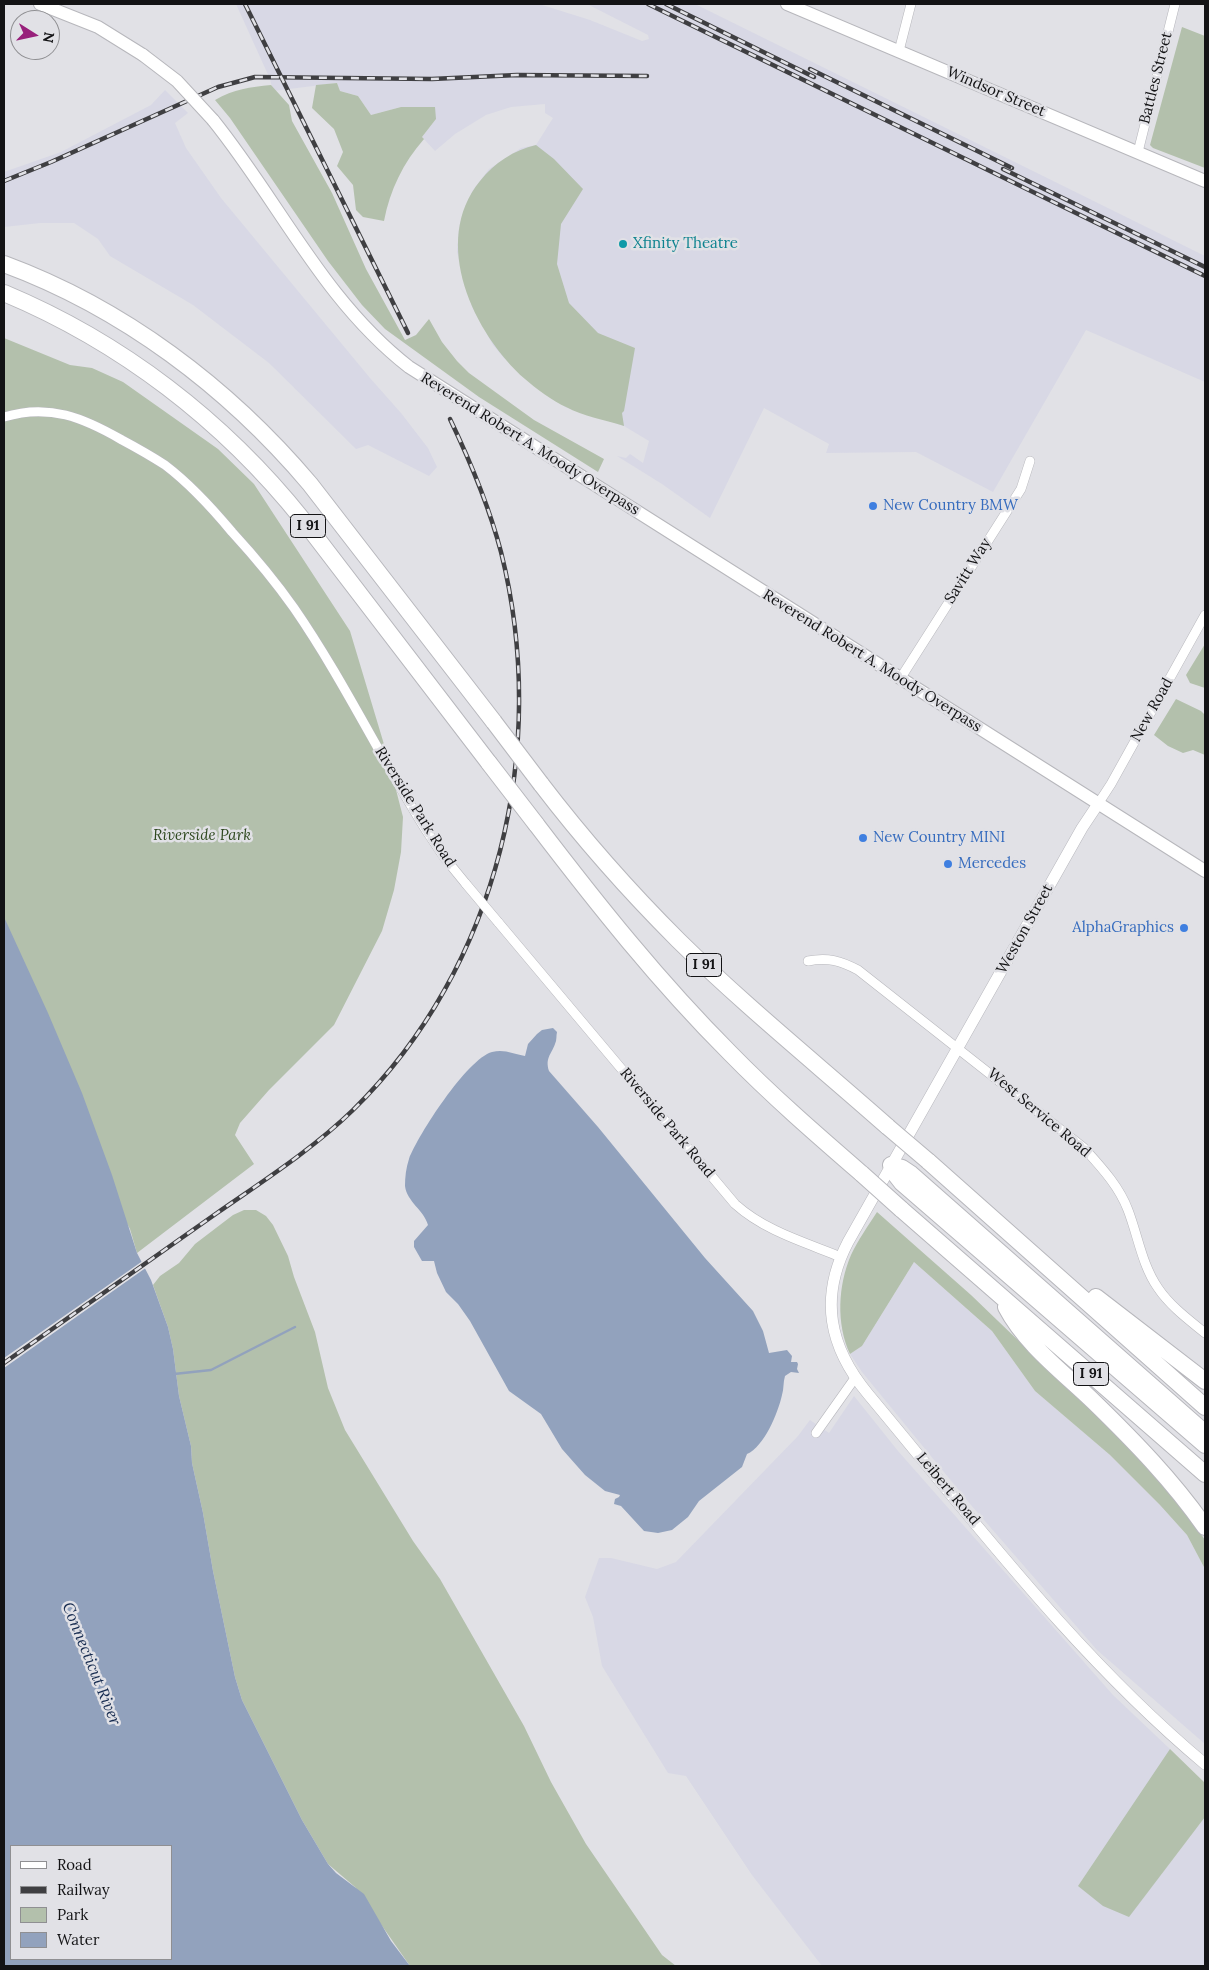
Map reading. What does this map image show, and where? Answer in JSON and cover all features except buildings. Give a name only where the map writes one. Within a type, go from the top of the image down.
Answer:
[{"type":"highway","name":"I 91","points":[[5,264],[71,293],[129,326],[185,365],[244,414],[282,452],[310,484],[541,784],[603,860],[679,941],[716,976],[1205,1407]]},
{"type":"highway","name":"I 91","points":[[4,294],[59,319],[128,359],[177,395],[236,445],[303,520],[614,924],[686,1008],[760,1083],[901,1209],[1205,1474]]},
{"type":"highway","points":[[892,1165],[902,1168],[911,1174],[1205,1433]]},
{"type":"highway","points":[[892,1165],[895,1174],[902,1182],[1205,1445]]},
{"type":"highway","points":[[1037,1258],[1066,1273],[1205,1381]]},
{"type":"highway","points":[[1000,1295],[1024,1334],[1144,1452],[1173,1484],[1205,1527]]},
{"type":"highway","points":[[1182,1454],[1205,1465]]},
{"type":"main road","name":"Reverend Robert A. Moody Overpass","points":[[40,4],[98,27],[143,55],[177,81],[213,120],[336,296],[359,322],[395,356],[442,389],[1098,804]]},
{"type":"main road","name":"Windsor Street","points":[[787,4],[1205,181]]},
{"type":"main road","points":[[1098,804],[1205,872]]},
{"type":"street","points":[[899,52],[912,4]]},
{"type":"street","name":"Battles Street","points":[[1138,152],[1175,4]]},
{"type":"street","name":"Riverside Park Road","points":[[4,417],[21,413],[42,412],[70,415],[84,420],[155,459],[176,474],[200,497],[244,545],[294,609],[444,857],[731,1200],[751,1217],[768,1227],[841,1257]]},
{"type":"street","name":"Savitt Way","points":[[900,679],[1021,488],[1030,461]]},
{"type":"street","name":"New Road","points":[[1098,804],[1205,615]]},
{"type":"street","name":"Weston Street","points":[[892,1165],[1082,828],[1098,804]]},
{"type":"street","name":"West Service Road","points":[[808,961],[836,960],[858,970],[1084,1148],[1112,1181],[1128,1208],[1147,1268],[1159,1289],[1205,1334]]},
{"type":"street","name":"Leibert Road","points":[[892,1165],[841,1257],[834,1275],[832,1324],[838,1348],[855,1378],[1075,1640],[1136,1701],[1205,1764]]},
{"type":"street","points":[[816,1432],[855,1378]]},
{"type":"shaded area","points":[[236,4],[539,4],[590,20],[642,41],[649,39],[648,35],[587,4],[695,4],[1205,256],[1205,382],[1086,330],[993,492],[916,452],[826,453],[829,444],[764,408],[710,518],[662,484],[617,456],[626,458],[630,454],[643,463],[649,441],[624,426],[565,407],[504,358],[493,345],[472,307],[457,252],[462,217],[473,190],[489,169],[521,148],[536,145],[553,118],[545,113],[545,104],[511,107],[486,115],[455,134],[435,151],[422,137],[436,119],[401,107],[371,115],[358,96],[340,91],[337,83],[273,91],[270,79]]},
{"type":"shaded area","points":[[165,90],[188,113],[175,123],[186,148],[221,198],[401,413],[428,448],[437,467],[429,476],[368,445],[356,449],[269,363],[193,305],[110,256],[98,239],[74,223],[40,223],[4,227],[4,172],[61,152],[151,105]]},
{"type":"shaded area","points":[[914,1262],[992,1331],[1035,1391],[1110,1455],[1187,1535],[1205,1569],[1205,1744],[1097,1650],[971,1505],[862,1372],[850,1354],[862,1346]]},
{"type":"shaded area","points":[[854,1396],[898,1451],[1113,1695],[1171,1750],[1129,1916],[1205,1817],[1205,1966],[822,1966],[752,1875],[686,1776],[668,1773],[602,1666],[593,1617],[585,1597],[599,1558],[611,1558],[657,1569],[676,1562],[798,1436],[810,1420],[829,1433]]},
{"type":"green space","points":[[1182,27],[1205,36],[1205,168],[1153,148],[1150,145]]},
{"type":"green space","points":[[337,83],[340,91],[358,96],[371,115],[401,107],[435,107],[436,119],[422,137],[424,139],[416,148],[398,177],[384,221],[363,217],[356,210],[353,185],[337,166],[343,152],[334,129],[312,108],[316,85]]},
{"type":"green space","points":[[271,85],[289,105],[292,121],[332,193],[366,269],[405,340],[416,335],[429,319],[442,342],[469,373],[534,420],[604,459],[598,472],[479,397],[385,329],[362,305],[328,261],[230,118],[215,100],[242,89]]},
{"type":"green space","points":[[536,145],[554,159],[583,189],[561,224],[557,264],[569,303],[598,333],[635,348],[624,411],[622,413],[624,426],[561,405],[525,379],[506,360],[489,338],[475,313],[465,286],[459,259],[459,231],[465,205],[480,181],[492,168],[512,154]]},
{"type":"green space","name":"Riverside Park","points":[[4,338],[70,365],[92,368],[123,382],[218,449],[254,484],[350,631],[386,751],[403,817],[401,852],[394,890],[382,931],[334,1025],[269,1090],[240,1123],[235,1135],[254,1164],[137,1253],[130,1229],[4,994]]},
{"type":"green space","points":[[1205,644],[1205,688],[1190,683],[1186,675]]},
{"type":"green space","points":[[1176,699],[1201,711],[1205,715],[1205,755],[1193,750],[1183,753],[1168,746],[1154,735]]},
{"type":"green space","points":[[244,1210],[256,1210],[266,1216],[273,1225],[288,1256],[315,1332],[328,1388],[345,1430],[413,1541],[440,1579],[524,1726],[551,1782],[586,1844],[662,1955],[676,1966],[410,1966],[355,1887],[328,1864],[302,1820],[242,1700],[235,1677],[192,1463],[191,1446],[179,1396],[173,1349],[168,1327],[153,1285],[160,1276],[179,1263],[195,1244],[233,1215]]},
{"type":"green space","points":[[877,1212],[971,1295],[1130,1448],[1185,1511],[1205,1540],[1205,1569],[1187,1535],[1160,1505],[1110,1455],[1035,1391],[992,1331],[914,1262],[862,1346],[850,1354],[842,1330],[840,1304],[843,1279],[854,1249]]},
{"type":"green space","points":[[1170,1749],[1205,1783],[1205,1817],[1129,1917],[1103,1906],[1078,1886]]},
{"type":"water","name":"Connecticut River","points":[[4,917],[82,1093],[112,1175],[137,1253],[151,1280],[168,1327],[179,1396],[191,1446],[192,1463],[213,1571],[235,1677],[242,1700],[302,1820],[328,1864],[336,1873],[364,1894],[391,1941],[410,1966],[4,1966]]},
{"type":"water","points":[[553,1028],[557,1032],[556,1042],[548,1060],[549,1071],[598,1127],[705,1258],[753,1311],[763,1331],[769,1353],[787,1350],[792,1356],[791,1362],[797,1362],[798,1364],[797,1369],[799,1373],[791,1372],[785,1376],[783,1393],[774,1420],[759,1444],[747,1454],[742,1467],[699,1501],[688,1517],[672,1530],[658,1533],[644,1531],[621,1506],[614,1504],[615,1499],[620,1495],[605,1491],[585,1475],[562,1449],[541,1414],[509,1391],[470,1321],[458,1304],[446,1292],[437,1273],[434,1261],[422,1261],[414,1247],[414,1241],[428,1225],[406,1192],[405,1186],[409,1159],[422,1133],[444,1099],[470,1068],[482,1058],[497,1051],[525,1056],[528,1044],[537,1034],[542,1030]]},
{"type":"pier","points":[[144,1260],[147,1267],[4,1368],[4,1358]]},
{"type":"waterway","points":[[174,1374],[211,1370],[295,1327]]},
{"type":"railway","points":[[245,4],[408,333]]},
{"type":"railway","points":[[648,4],[1205,276]]},
{"type":"railway","points":[[666,4],[814,77]]},
{"type":"railway","points":[[810,69],[1012,168]]},
{"type":"railway","points":[[4,181],[51,162],[218,87],[255,77],[432,79],[517,75],[647,76]]},
{"type":"railway","points":[[1003,169],[1205,267]]},
{"type":"railway","points":[[4,1363],[287,1164],[338,1124],[353,1110],[403,1053],[445,990],[477,922],[500,851],[514,777],[519,701],[515,626],[501,552],[479,485],[450,419]]},
{"type":"place","name":"Xfinity Theatre","points":[[623,244]]},
{"type":"place","name":"New Country BMW","points":[[873,506]]},
{"type":"place","name":"New Country MINI","points":[[863,838]]},
{"type":"place","name":"Mercedes","points":[[948,864]]},
{"type":"place","name":"AlphaGraphics","points":[[1184,928]]}]
